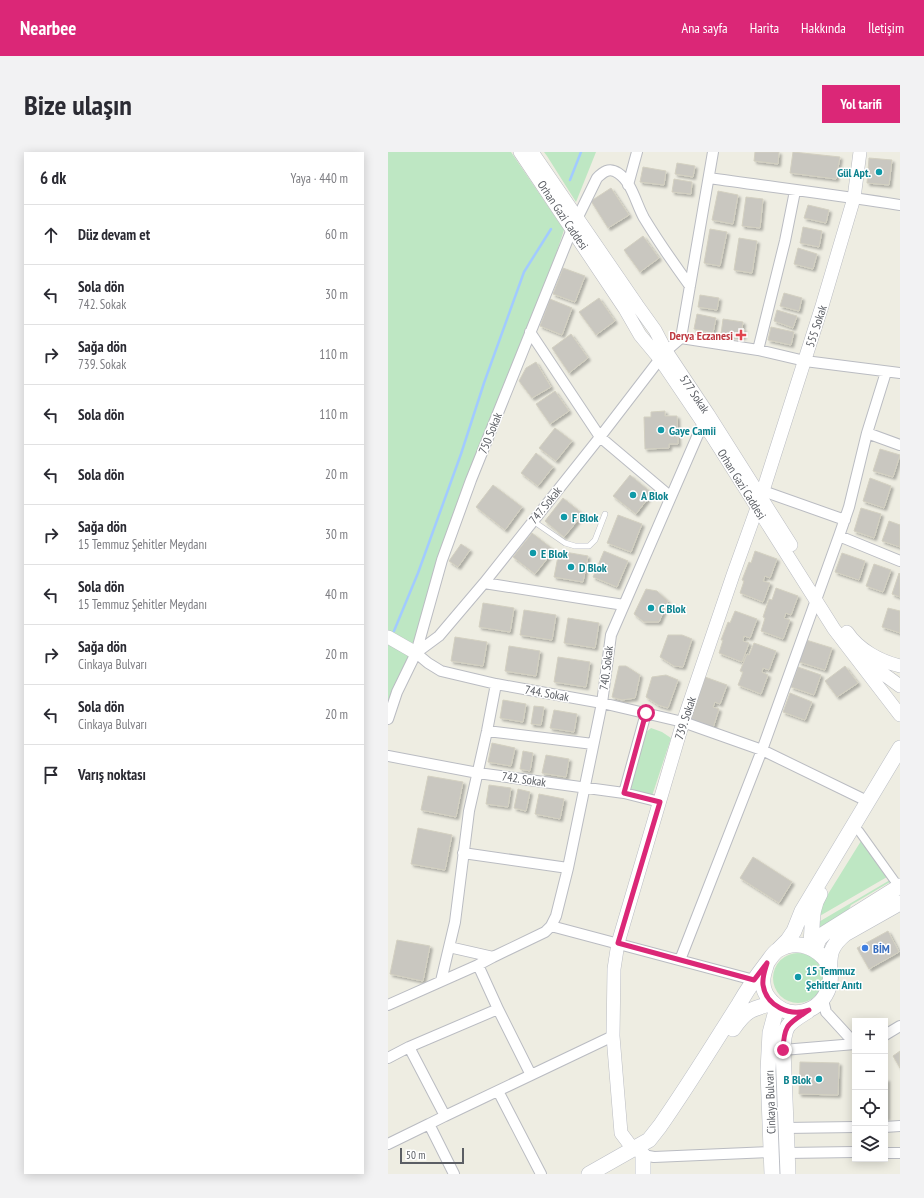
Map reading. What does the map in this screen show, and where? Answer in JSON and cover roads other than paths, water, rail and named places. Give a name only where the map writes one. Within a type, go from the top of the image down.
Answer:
[{"type":"main road","points":[[589,1174],[638,1152],[660,1126],[754,980],[794,931],[802,911],[900,748]]},
{"type":"main road","points":[[812,948],[812,918],[814,905],[900,766]]},
{"type":"main road","points":[[812,948],[825,933],[899,887]]},
{"type":"main road","points":[[767,963],[763,974],[763,985],[768,998],[775,1005],[789,1012],[803,1012],[815,1008],[823,1000],[830,986],[830,952],[838,941],[845,934],[900,902]]},
{"type":"main road","points":[[778,950],[790,945],[804,945],[812,948],[825,960],[830,972]]},
{"type":"main road","points":[[608,1174],[638,1152],[662,1138],[677,1118],[743,1015],[751,1010],[775,1005]]},
{"type":"main road","name":"Cinkaya Bulvarı","points":[[772,1174],[768,1071],[770,1033],[775,1005]]},
{"type":"main road","name":"Cinkaya Bulvarı","points":[[788,1174],[785,1128],[784,1034],[786,1028],[809,1010]]},
{"type":"main road","points":[[638,1152],[643,1174]]},
{"type":"street","name":"Orhan Gazi Caddesi","points":[[520,152],[575,224]]},
{"type":"street","name":"Orhan Gazi Caddesi","points":[[532,152],[575,224]]},
{"type":"street","points":[[637,152],[628,185],[643,216],[658,241],[690,286]]},
{"type":"street","points":[[713,152],[681,338],[758,350],[805,361],[900,374]]},
{"type":"street","name":"555 Sokak","points":[[760,499],[842,241],[854,198],[860,152]]},
{"type":"street","name":"750 Sokak","points":[[388,719],[397,692],[416,653],[442,560],[471,480],[575,224],[597,178],[602,173],[607,170],[612,170],[628,185]]},
{"type":"street","points":[[708,178],[900,205]]},
{"type":"street","points":[[758,350],[785,241],[795,191]]},
{"type":"street","name":"577 Sokak","points":[[575,224],[656,330],[663,355],[760,499],[817,596],[834,614],[849,635],[860,647],[876,657],[900,666]]},
{"type":"street","points":[[530,332],[600,437],[671,497]]},
{"type":"street","name":"747. Sokak","points":[[416,653],[439,636],[484,583],[663,355],[681,338]]},
{"type":"street","name":"Orhan Gazi Caddesi","points":[[663,355],[703,423],[760,499]]},
{"type":"street","points":[[680,960],[762,750],[839,536],[867,433],[886,372]]},
{"type":"street","name":"740. Sokak","points":[[551,926],[556,916],[568,868],[602,703],[610,635],[703,423]]},
{"type":"street","points":[[867,433],[900,445]]},
{"type":"street","points":[[760,499],[844,520]]},
{"type":"street","name":"739. Sokak","points":[[638,1152],[621,1133],[613,1036],[614,969],[618,943],[684,722],[760,499]]},
{"type":"street","points":[[839,536],[900,561]]},
{"type":"street","points":[[484,583],[624,605]]},
{"type":"street","points":[[817,596],[834,629],[900,715]]},
{"type":"street","points":[[388,637],[416,653]]},
{"type":"street","points":[[850,649],[900,686]]},
{"type":"street","name":"744. Sokak","points":[[416,653],[441,671],[496,684],[602,703],[684,722],[762,750],[867,801]]},
{"type":"street","points":[[441,981],[455,922],[470,811],[496,684]]},
{"type":"street","points":[[624,793],[646,713]]},
{"type":"street","points":[[487,731],[593,744]]},
{"type":"street","name":"742. Sokak","points":[[388,756],[478,773],[624,793],[660,802]]},
{"type":"street","points":[[859,831],[899,887]]},
{"type":"street","points":[[464,853],[568,868]]},
{"type":"street","points":[[388,1005],[478,965],[545,932],[551,926],[754,980]]},
{"type":"street","points":[[449,947],[493,957]]},
{"type":"street","points":[[478,965],[531,1075]]},
{"type":"street","points":[[823,1000],[826,1012],[852,1040]]},
{"type":"street","points":[[388,1058],[498,1009]]},
{"type":"street","points":[[888,1033],[900,1026]]},
{"type":"street","points":[[388,1144],[613,1036]]},
{"type":"street","points":[[783,1050],[852,1043]]},
{"type":"street","points":[[410,1047],[445,1116]]},
{"type":"street","points":[[498,1091],[541,1174]]},
{"type":"street","points":[[429,1124],[454,1174]]},
{"type":"street","points":[[888,1127],[900,1126]]},
{"type":"street","points":[[785,1128],[852,1127]]},
{"type":"street","points":[[638,1152],[654,1157],[669,1157],[771,1152]]},
{"type":"street","points":[[786,1153],[852,1152]]},
{"type":"street","points":[[888,1153],[900,1153]]},
{"type":"lane","points":[[533,521],[565,543],[575,546],[588,546],[595,540],[605,514]]},
{"type":"waterway","points":[[570,180],[581,152]]},
{"type":"waterway","points":[[394,631],[418,573],[524,272],[551,229]]},
{"type":"place","name":"Gül Apt.","points":[[879,172]]},
{"type":"place","name":"Derya Eczanesi","points":[[741,335]]},
{"type":"place","name":"Gaye Camii","points":[[661,430]]},
{"type":"place","name":"A Blok","points":[[633,495]]},
{"type":"place","name":"F Blok","points":[[564,517]]},
{"type":"place","name":"E Blok","points":[[533,553]]},
{"type":"place","name":"D Blok","points":[[571,567]]},
{"type":"place","name":"C Blok","points":[[651,608]]},
{"type":"place","name":"BİM","points":[[865,948]]},
{"type":"place","name":"15 Temmuz Şehitler Anıtı","points":[[798,977]]},
{"type":"place","name":"B Blok","points":[[819,1079]]}]
